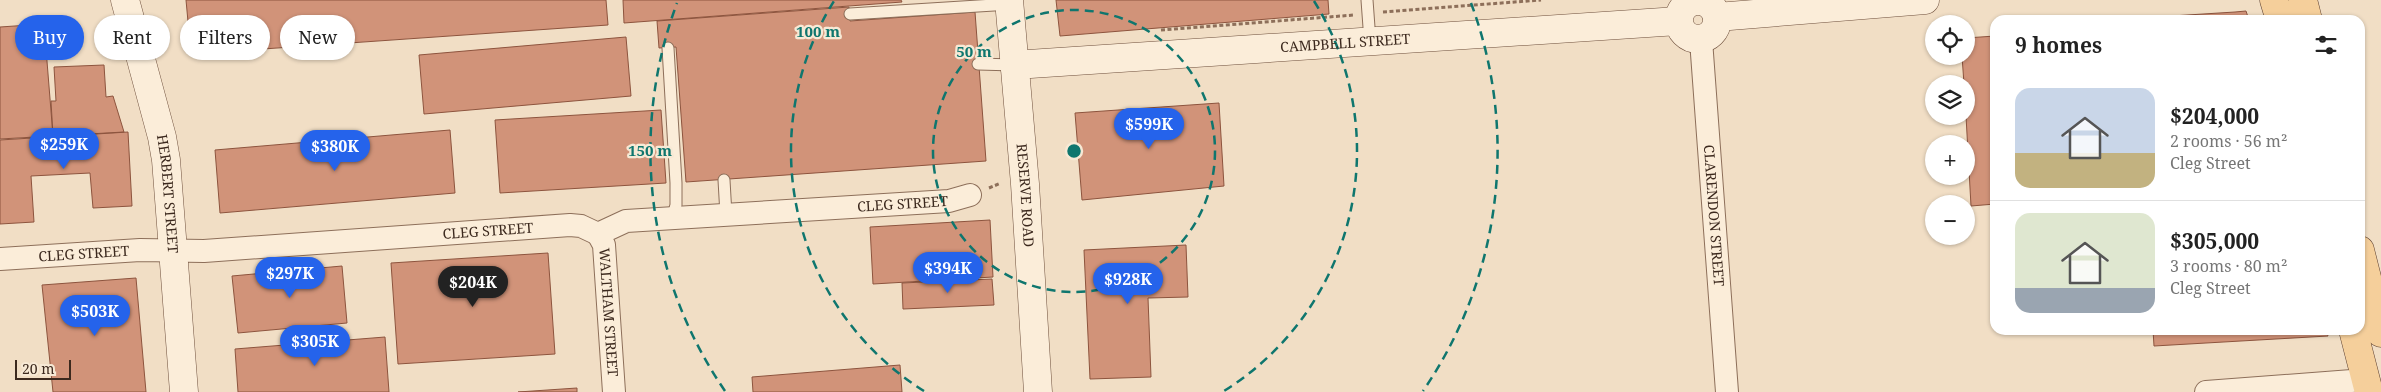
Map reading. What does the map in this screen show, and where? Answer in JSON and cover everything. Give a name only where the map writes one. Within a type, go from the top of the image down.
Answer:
[{"type":"main road","points":[[2274,0],[2278,15]]},
{"type":"main road","points":[[2303,0],[2307,15]]},
{"type":"main road","points":[[2365,270],[2381,333]]},
{"type":"main road","points":[[2354,335],[2367,386]]},
{"type":"street","name":"HERBERT STREET","points":[[126,0],[162,137],[166,160],[184,392]]},
{"type":"street","points":[[1699,0],[1711,6],[1717,17],[1712,34],[1701,40],[1688,37],[1683,33],[1678,22],[1682,8],[1686,4],[1699,0]]},
{"type":"street","points":[[1717,17],[1916,0]]},
{"type":"street","name":"RESERVE ROAD","points":[[1010,2],[1025,184],[1038,392]]},
{"type":"street","name":"CAMPBELL STREET","points":[[1014,65],[1678,22]]},
{"type":"street","name":"CLARENDON STREET","points":[[1701,40],[1727,392]]},
{"type":"street","name":"CLEG STREET","points":[[0,259],[140,250],[204,251],[570,225],[581,226],[598,234],[626,221],[949,200],[970,195]]},
{"type":"street","name":"WALTHAM STREET","points":[[598,234],[604,245],[614,392]]},
{"type":"street","points":[[2206,392],[2367,386]]},
{"type":"lane","points":[[1367,0],[1370,41]]},
{"type":"lane","points":[[850,14],[1010,2]]},
{"type":"lane","points":[[668,48],[676,183],[676,205],[672,219]]},
{"type":"lane","points":[[978,64],[1014,65]]},
{"type":"lane","points":[[724,180],[726,215]]},
{"type":"path","points":[[1156,31],[1541,0]]},
{"type":"building","points":[[186,0],[606,0],[608,25],[355,43],[355,15],[280,15],[280,48],[270,49],[270,15],[187,15]]},
{"type":"building","points":[[623,0],[901,0],[902,2],[624,23]]},
{"type":"building","points":[[1056,0],[1328,0],[1329,14],[1060,36]]},
{"type":"building","points":[[849,7],[850,21],[975,12],[986,161],[686,182],[676,47],[659,48],[657,21]]},
{"type":"building","points":[[2246,11],[2247,15],[2187,15]]},
{"type":"building","points":[[15,26],[15,60],[47,60],[53,136],[0,139],[0,27]]},
{"type":"building","points":[[1990,36],[1990,204],[1975,206],[1975,195],[1970,195],[1970,185],[1975,185],[1975,135],[1967,135],[1966,125],[1975,125],[1975,75],[1963,75],[1963,65],[1975,65],[1975,37]]},
{"type":"building","points":[[626,37],[631,96],[424,114],[419,55]]},
{"type":"building","points":[[104,65],[106,97],[113,96],[124,132],[53,136],[51,101],[56,101],[54,67]]},
{"type":"building","points":[[1219,103],[1224,186],[1082,200],[1075,113]]},
{"type":"building","points":[[661,110],[666,183],[500,193],[495,120]]},
{"type":"building","points":[[450,130],[455,193],[220,213],[215,150]]},
{"type":"building","points":[[128,132],[132,206],[93,208],[90,173],[31,176],[34,222],[0,224],[0,140]]},
{"type":"building","points":[[990,220],[993,277],[873,284],[870,227]]},
{"type":"building","points":[[1186,245],[1188,297],[1148,298],[1151,377],[1090,379],[1084,250]]},
{"type":"building","points":[[548,253],[555,354],[398,364],[391,263]]},
{"type":"building","points":[[342,266],[347,323],[238,333],[232,276]]},
{"type":"building","points":[[136,278],[146,392],[53,392],[42,285]]},
{"type":"building","points":[[992,279],[994,305],[903,309],[902,283]]},
{"type":"building","points":[[2153,335],[2328,336],[2154,346]]},
{"type":"building","points":[[385,337],[389,392],[238,392],[235,349]]},
{"type":"building","points":[[900,365],[902,392],[753,392],[752,377]]},
{"type":"building","points":[[577,388],[577,392],[518,392]]}]
